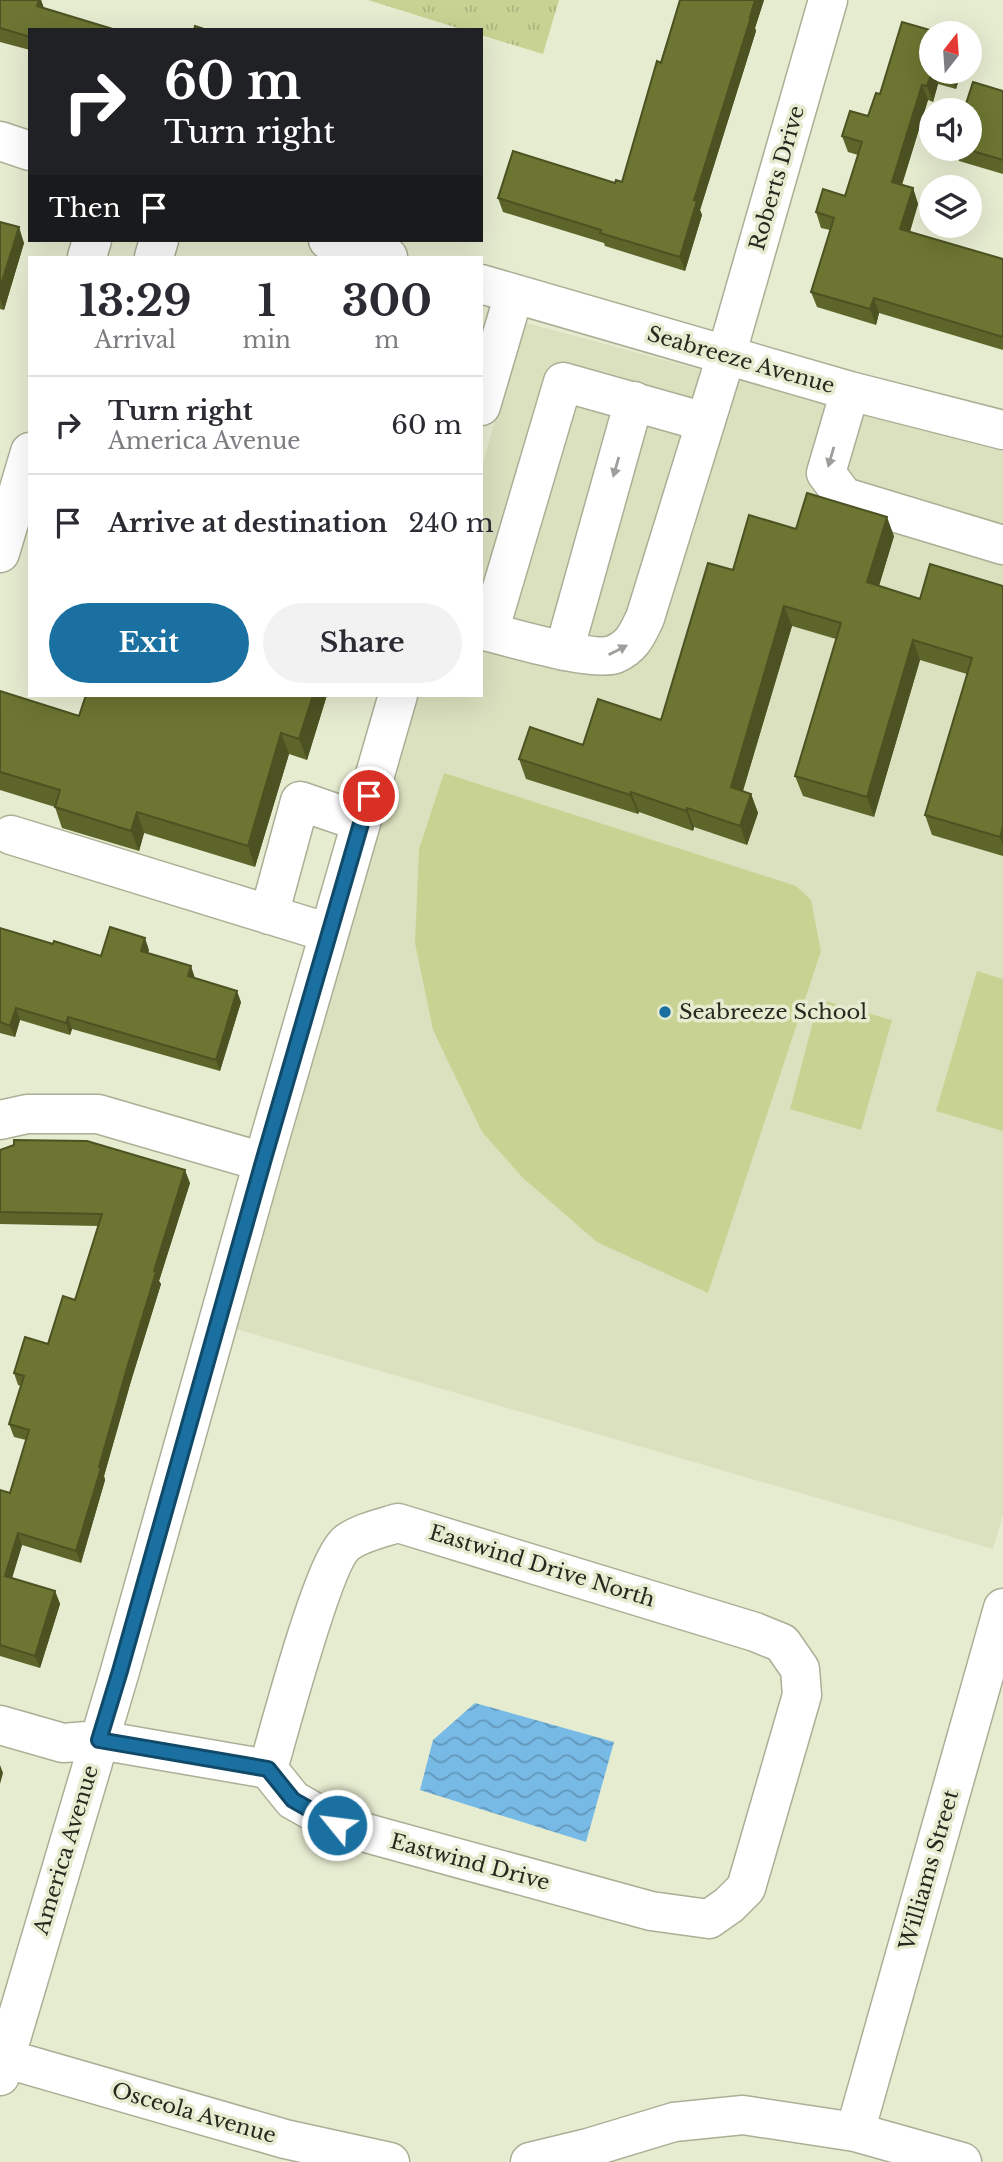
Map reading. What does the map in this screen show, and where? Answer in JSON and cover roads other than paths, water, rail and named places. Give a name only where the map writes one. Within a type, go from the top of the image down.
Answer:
[{"type":"street","name":"Roberts Drive","points":[[487,616],[576,654],[612,656],[633,642],[645,618],[726,356],[828,0]]},
{"type":"street","points":[[0,141],[28,150]]},
{"type":"street","points":[[335,242],[384,256]]},
{"type":"street","name":"Seabreeze Avenue","points":[[498,289],[850,391],[1003,430]]},
{"type":"street","points":[[483,392],[498,289]]},
{"type":"street","points":[[487,616],[563,382],[705,422]]},
{"type":"street","points":[[850,391],[826,472],[844,497],[1003,545]]},
{"type":"street","points":[[564,651],[634,401]]},
{"type":"street","points":[[0,553],[28,459]]},
{"type":"street","name":"America Avenue","points":[[2,2064],[120,1671],[397,697]]},
{"type":"street","points":[[269,915],[299,801],[361,822]]},
{"type":"street","points":[[11,835],[329,933]]},
{"type":"street","points":[[0,1120],[27,1114],[98,1115],[263,1162]]},
{"type":"street","name":"Eastwind Drive North","points":[[268,1769],[323,1588],[335,1558],[347,1542],[398,1523],[681,1608],[782,1643],[800,1668],[802,1695],[764,1827]]},
{"type":"street","name":"Williams Street","points":[[855,2132],[1003,1608]]},
{"type":"street","points":[[0,1725],[63,1743],[99,1740],[268,1769]]},
{"type":"street","name":"Eastwind Drive","points":[[268,1769],[293,1800],[337,1825],[651,1912],[709,1919],[729,1905],[746,1888],[764,1827]]},
{"type":"street","name":"Osceola Avenue","points":[[2,2064],[285,2139],[390,2162]]},
{"type":"street","points":[[530,2162],[674,2122],[743,2115],[855,2132],[962,2162]]},
{"type":"water","points":[[475,1703],[614,1742],[586,1842],[420,1790],[433,1740]]},
{"type":"place","name":"Seabreeze School","points":[[665,1012]]}]
